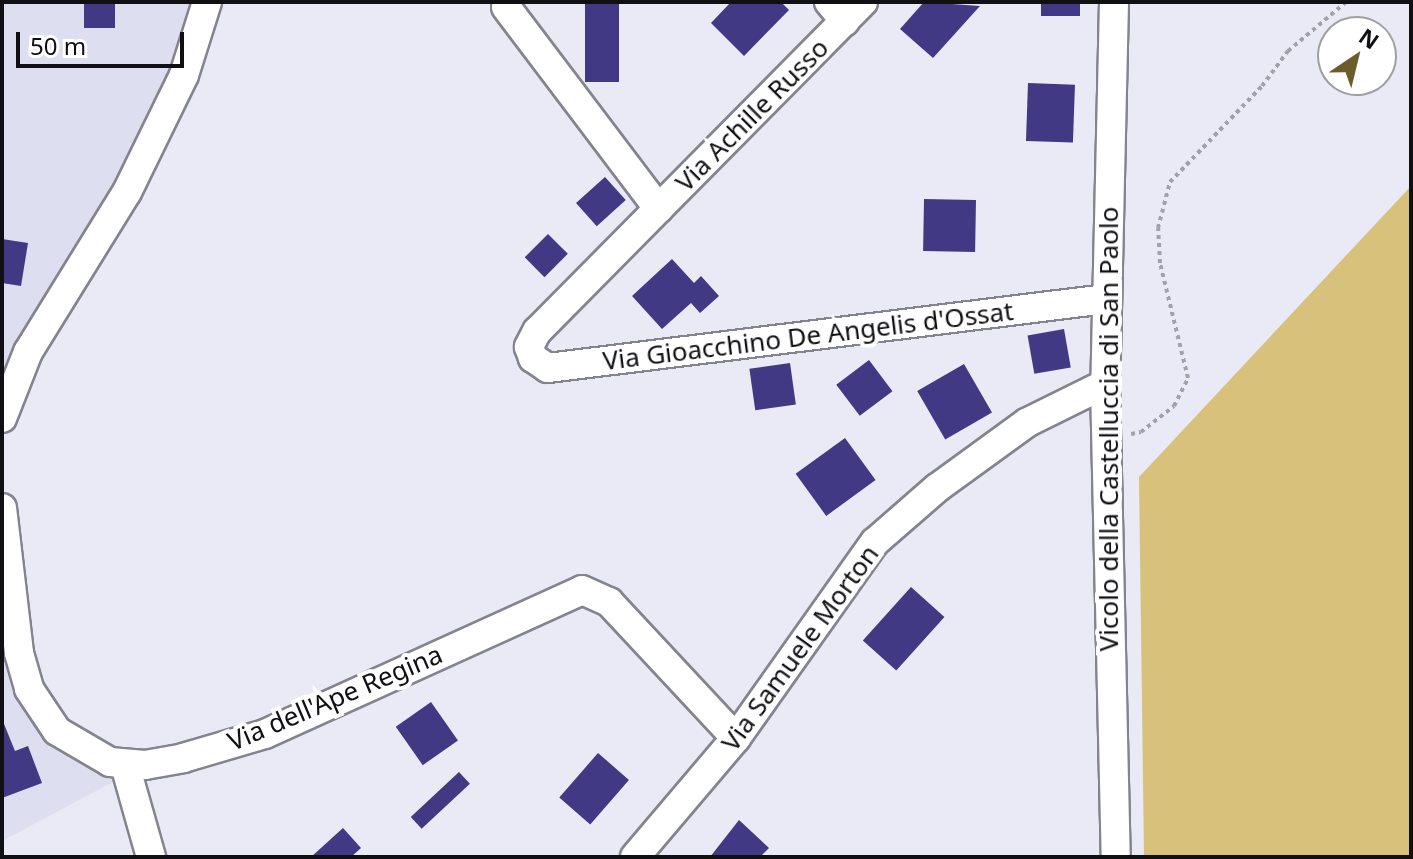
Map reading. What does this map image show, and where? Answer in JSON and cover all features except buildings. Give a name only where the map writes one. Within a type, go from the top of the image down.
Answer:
[{"type":"street","points":[[2,418],[28,352],[133,179],[194,52],[207,2]]},
{"type":"street","name":"Vicolo della Castelluccia di San Paolo","points":[[1114,2],[1105,384],[1116,857]]},
{"type":"street","name":"Via Achille Russo","points":[[506,7],[659,209]]},
{"type":"street","name":"Via Achille Russo","points":[[531,339],[659,209],[846,8]]},
{"type":"street","name":"Via Gioacchino De Angelis d'Ossat","points":[[531,339],[533,358],[548,368],[1106,299]]},
{"type":"street","name":"Via Samuele Morton","points":[[635,857],[736,738],[858,563],[896,521],[1028,422],[1105,384]]},
{"type":"street","points":[[2,508],[19,653],[33,698],[67,740],[125,765],[151,857]]},
{"type":"street","name":"Via dell'Ape Regina","points":[[125,765],[183,758],[265,734],[582,590],[609,602],[736,738]]},
{"type":"path","points":[[1106,425],[1141,432],[1174,406],[1188,378],[1160,263],[1158,228],[1170,182],[1262,86],[1288,51],[1346,2]]},
{"type":"shaded area","points":[[2,2],[207,2],[2,426]]},
{"type":"shaded area","points":[[1411,186],[1411,857],[1144,857],[1139,477]]},
{"type":"shaded area","points":[[2,508],[29,689],[67,740],[145,765],[2,841]]}]
